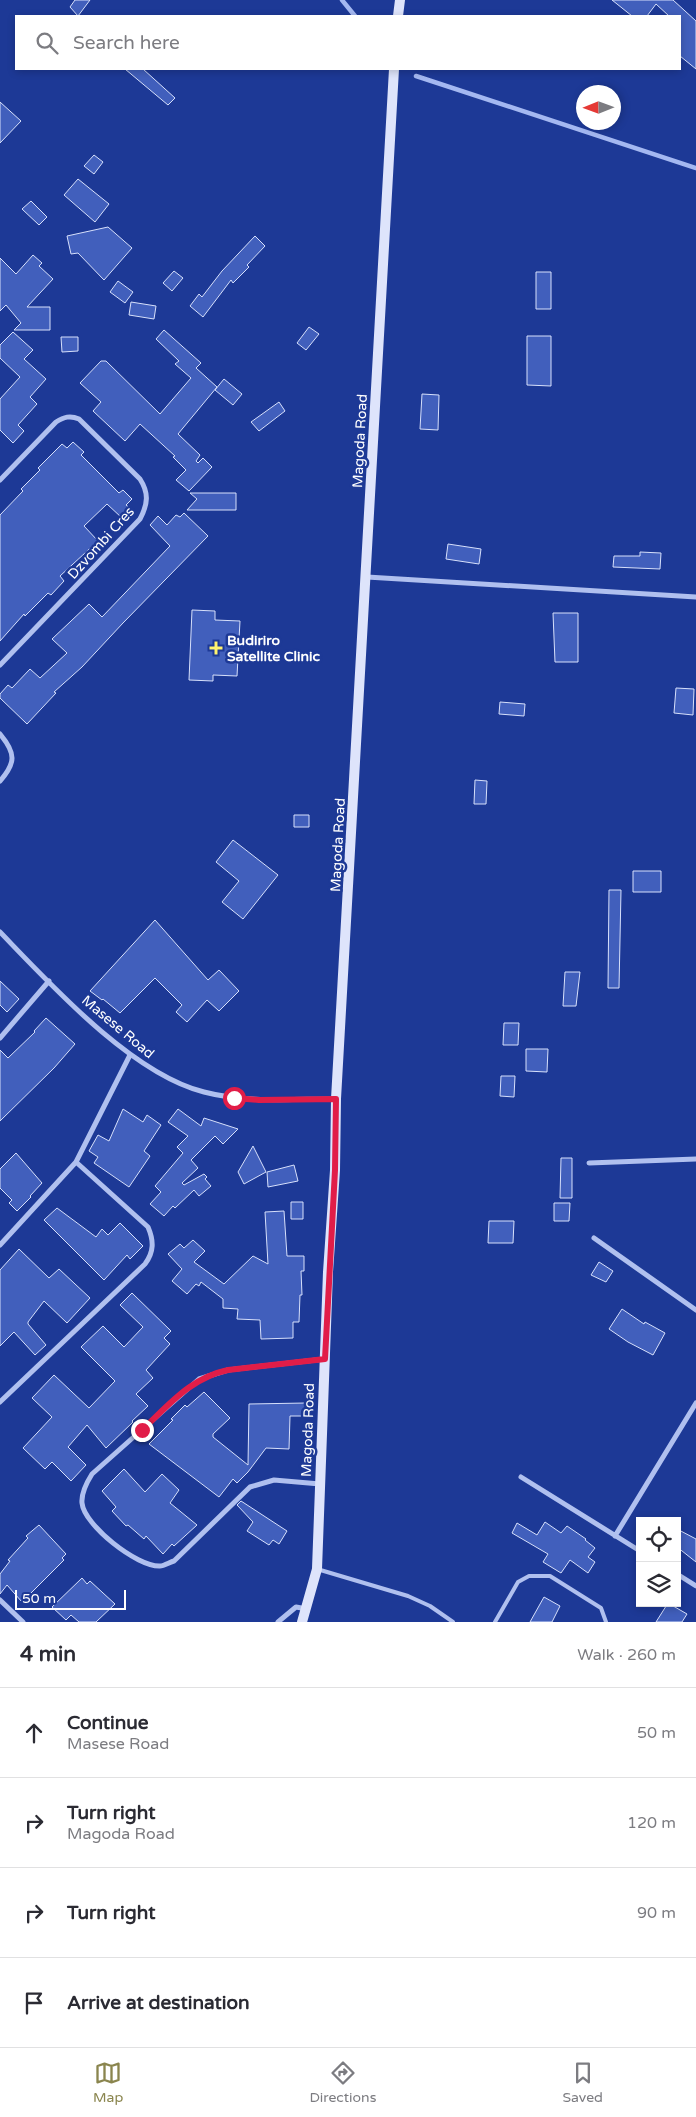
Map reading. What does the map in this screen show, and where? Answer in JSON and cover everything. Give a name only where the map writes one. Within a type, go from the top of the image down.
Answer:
[{"type":"street","points":[[398,15],[400,0]]},
{"type":"street","name":"Magoda Road","points":[[302,1622],[317,1569],[335,1170],[336,1099],[367,577],[394,70]]},
{"type":"street","name":"Dzvombi Cres","points":[[0,480],[56,422],[68,416],[79,419],[140,479],[146,488],[148,499],[140,519],[0,665]]},
{"type":"street","points":[[367,577],[696,597]]},
{"type":"street","points":[[0,734],[7,742],[12,765],[0,781]]},
{"type":"street","name":"Masese Road","points":[[0,932],[79,1010],[130,1055],[154,1071],[179,1084],[203,1092],[259,1100],[336,1099]]},
{"type":"street","points":[[0,1038],[50,981]]},
{"type":"street","points":[[0,1245],[76,1162],[130,1055]]},
{"type":"street","points":[[589,1163],[696,1159]]},
{"type":"street","points":[[0,1402],[145,1264],[151,1256],[152,1237],[148,1226],[76,1162]]},
{"type":"street","points":[[594,1238],[696,1310]]},
{"type":"street","points":[[320,1484],[274,1480],[250,1487],[174,1561],[160,1566],[139,1561],[119,1549],[85,1514],[82,1503],[83,1492],[92,1474],[187,1388],[199,1380],[228,1370],[325,1359]]},
{"type":"street","points":[[615,1536],[696,1403]]},
{"type":"street","points":[[521,1477],[636,1549]]},
{"type":"street","points":[[681,1577],[696,1586]]},
{"type":"street","points":[[0,1600],[23,1622]]},
{"type":"street","points":[[278,1622],[296,1608],[307,1609]]},
{"type":"lane","points":[[317,1569],[408,1596],[430,1606],[453,1622]]},
{"type":"lane","points":[[495,1622],[518,1582],[529,1576],[550,1576],[601,1608],[606,1622]]},
{"type":"building","points":[[75,0],[90,0],[79,15],[70,7]]},
{"type":"building","points":[[612,0],[673,0],[696,21],[696,69],[681,57],[681,15],[668,15],[656,4],[648,15],[631,15]]},
{"type":"building","points":[[126,70],[144,70],[175,98],[168,105]]},
{"type":"building","points":[[0,102],[21,121],[0,143]]},
{"type":"building","points":[[94,155],[103,162],[94,174],[84,166]]},
{"type":"building","points":[[78,179],[109,204],[95,222],[64,195]]},
{"type":"building","points":[[31,201],[47,217],[39,225],[22,209]]},
{"type":"building","points":[[108,227],[132,248],[104,280],[78,253],[71,254],[67,236]]},
{"type":"building","points":[[255,236],[265,246],[247,265],[249,267],[233,283],[231,280],[203,317],[190,306],[199,294],[202,297],[222,271]]},
{"type":"building","points":[[33,255],[42,263],[39,266],[53,279],[27,307],[50,307],[50,330],[14,330],[21,323],[6,305],[0,311],[0,258],[16,274]]},
{"type":"building","points":[[174,271],[183,278],[172,291],[163,283]]},
{"type":"building","points":[[536,272],[551,272],[551,309],[536,309]]},
{"type":"building","points":[[118,281],[133,292],[125,303],[110,292]]},
{"type":"building","points":[[131,302],[156,306],[154,319],[129,315]]},
{"type":"building","points":[[309,327],[319,334],[306,350],[297,343]]},
{"type":"building","points":[[164,330],[201,363],[196,368],[217,387],[178,434],[200,455],[196,461],[198,463],[203,458],[212,467],[189,491],[176,480],[186,470],[173,457],[175,456],[140,424],[125,441],[93,411],[101,402],[80,383],[101,361],[106,361],[160,414],[191,378],[175,364],[179,361],[156,339]]},
{"type":"building","points":[[13,332],[33,350],[24,359],[46,379],[30,397],[37,404],[18,425],[24,431],[13,443],[0,430],[0,399],[20,377],[0,358],[0,345]]},
{"type":"building","points":[[527,336],[551,336],[551,386],[527,385]]},
{"type":"building","points":[[61,337],[78,337],[78,351],[62,352]]},
{"type":"building","points":[[224,379],[242,394],[233,405],[215,390]]},
{"type":"building","points":[[422,394],[439,395],[438,430],[420,429]]},
{"type":"building","points":[[279,402],[285,411],[259,431],[251,422]]},
{"type":"building","points":[[73,442],[84,452],[81,455],[119,493],[123,490],[132,499],[126,505],[131,509],[122,518],[107,504],[84,526],[98,541],[60,576],[64,581],[51,595],[48,593],[25,616],[24,614],[0,641],[0,515],[23,491],[21,489],[40,470],[38,468],[62,444],[67,448]]},
{"type":"building","points":[[190,493],[236,493],[236,510],[187,510],[197,499]]},
{"type":"building","points":[[184,513],[208,536],[82,667],[54,692],[56,693],[27,724],[0,698],[0,694],[8,685],[12,688],[30,669],[40,678],[67,653],[52,639],[89,604],[102,617],[170,546],[150,525],[158,516],[167,525],[176,515],[180,517]]},
{"type":"building","points":[[448,544],[481,549],[479,564],[446,559]]},
{"type":"building","points":[[640,552],[661,553],[660,569],[613,567],[614,556],[640,556]]},
{"type":"building","points":[[192,610],[215,611],[215,620],[240,621],[237,676],[213,675],[213,681],[189,680]]},
{"type":"building","points":[[553,613],[578,613],[578,662],[555,662]]},
{"type":"building","points":[[676,688],[694,689],[693,715],[674,713]]},
{"type":"building","points":[[500,702],[525,704],[524,716],[499,714]]},
{"type":"building","points":[[475,780],[487,781],[486,804],[474,804]]},
{"type":"building","points":[[294,815],[309,815],[309,827],[294,827]]},
{"type":"building","points":[[233,840],[278,875],[243,919],[222,902],[239,881],[216,862]]},
{"type":"building","points":[[633,871],[661,871],[661,892],[633,892]]},
{"type":"building","points":[[609,890],[621,890],[619,988],[608,988]]},
{"type":"building","points":[[155,920],[208,980],[219,970],[239,991],[219,1011],[207,1000],[187,1022],[176,1012],[182,1005],[155,978],[120,1013],[90,991]]},
{"type":"building","points":[[565,972],[580,972],[576,1006],[563,1006]]},
{"type":"building","points":[[0,981],[19,999],[7,1012],[0,1005]]},
{"type":"building","points":[[46,1018],[75,1044],[54,1068],[0,1121],[0,1050],[8,1058],[35,1032]]},
{"type":"building","points":[[504,1023],[519,1023],[518,1045],[503,1045]]},
{"type":"building","points":[[526,1049],[548,1049],[547,1072],[526,1071]]},
{"type":"building","points":[[501,1076],[515,1076],[514,1097],[500,1096]]},
{"type":"building","points":[[123,1109],[143,1122],[147,1115],[161,1125],[144,1151],[150,1156],[129,1187],[94,1163],[98,1157],[89,1151],[98,1135],[109,1141]]},
{"type":"building","points":[[178,1109],[201,1126],[204,1118],[238,1129],[223,1144],[215,1136],[191,1160],[198,1168],[182,1183],[184,1185],[204,1174],[207,1177],[205,1179],[211,1186],[199,1196],[194,1190],[175,1208],[173,1206],[164,1216],[150,1204],[161,1192],[155,1186],[183,1153],[177,1147],[188,1136],[168,1122]]},
{"type":"building","points":[[253,1146],[266,1172],[244,1184],[238,1172]]},
{"type":"building","points":[[16,1153],[42,1183],[17,1211],[9,1203],[12,1200],[0,1188],[0,1169]]},
{"type":"building","points":[[561,1158],[572,1158],[572,1198],[560,1198]]},
{"type":"building","points":[[294,1165],[298,1181],[268,1187],[267,1172]]},
{"type":"building","points":[[291,1202],[303,1202],[303,1219],[291,1219]]},
{"type":"building","points":[[554,1203],[570,1203],[569,1221],[554,1221]]},
{"type":"building","points":[[57,1208],[96,1237],[102,1229],[108,1235],[120,1223],[143,1246],[130,1259],[127,1255],[104,1280],[44,1220]]},
{"type":"building","points":[[284,1211],[287,1256],[304,1256],[304,1271],[301,1271],[302,1295],[300,1295],[299,1322],[293,1322],[293,1338],[261,1339],[260,1320],[237,1319],[238,1309],[223,1308],[223,1299],[201,1282],[199,1286],[196,1284],[187,1294],[172,1281],[182,1269],[168,1254],[180,1244],[184,1248],[193,1240],[205,1251],[194,1262],[224,1284],[253,1256],[268,1264],[265,1212]]},
{"type":"building","points":[[489,1221],[514,1221],[513,1243],[488,1243]]},
{"type":"building","points":[[19,1249],[49,1278],[59,1269],[90,1298],[67,1323],[44,1301],[28,1322],[46,1345],[35,1355],[14,1332],[0,1346],[0,1270]]},
{"type":"building","points":[[599,1262],[613,1271],[606,1282],[591,1275]]},
{"type":"building","points":[[132,1293],[171,1331],[164,1338],[170,1344],[146,1370],[153,1378],[136,1394],[148,1406],[133,1422],[106,1448],[87,1425],[68,1447],[86,1465],[71,1481],[52,1462],[45,1469],[23,1448],[52,1417],[32,1398],[54,1375],[89,1408],[115,1381],[81,1347],[103,1326],[124,1347],[143,1327],[120,1305]]},
{"type":"building","points":[[622,1309],[644,1324],[645,1322],[665,1333],[653,1355],[628,1342],[609,1329]]},
{"type":"building","points":[[204,1392],[230,1418],[213,1434],[213,1437],[248,1465],[249,1404],[306,1403],[306,1416],[290,1416],[289,1449],[266,1448],[248,1472],[237,1483],[233,1479],[219,1497],[149,1444],[185,1405],[187,1407]]},
{"type":"building","points":[[124,1469],[145,1492],[162,1474],[179,1490],[170,1503],[197,1525],[174,1546],[172,1544],[163,1554],[146,1536],[144,1539],[128,1525],[126,1526],[112,1511],[116,1507],[102,1491]]},
{"type":"building","points":[[241,1501],[287,1531],[279,1544],[273,1540],[269,1545],[247,1531],[253,1522],[237,1505]]},
{"type":"building","points":[[545,1522],[561,1533],[567,1526],[586,1539],[595,1548],[588,1557],[595,1562],[588,1573],[570,1560],[561,1573],[543,1562],[548,1554],[512,1533],[517,1523],[537,1535]]},
{"type":"building","points":[[39,1525],[66,1554],[62,1558],[64,1560],[22,1602],[7,1585],[0,1594],[0,1574],[10,1561],[8,1560],[28,1538],[26,1536]]},
{"type":"building","points":[[681,1531],[696,1539],[696,1562],[681,1550]]},
{"type":"building","points":[[82,1578],[87,1584],[90,1581],[115,1604],[96,1622],[79,1622],[71,1615],[66,1620],[52,1607]]},
{"type":"building","points":[[544,1597],[560,1606],[552,1622],[530,1622]]},
{"type":"building","points":[[665,1607],[675,1607],[687,1614],[682,1622],[656,1622]]},
{"type":"waterway","points":[[342,0],[354,15]]},
{"type":"waterway","points":[[416,76],[696,168]]},
{"type":"place","name":"Budiriro Satellite Clinic","points":[[216,648]]},
{"type":"route","points":[[142,1430],[187,1388],[212,1374],[228,1370],[325,1359],[329,1294],[328,1272],[335,1170],[336,1099],[259,1100],[234,1098]]}]
